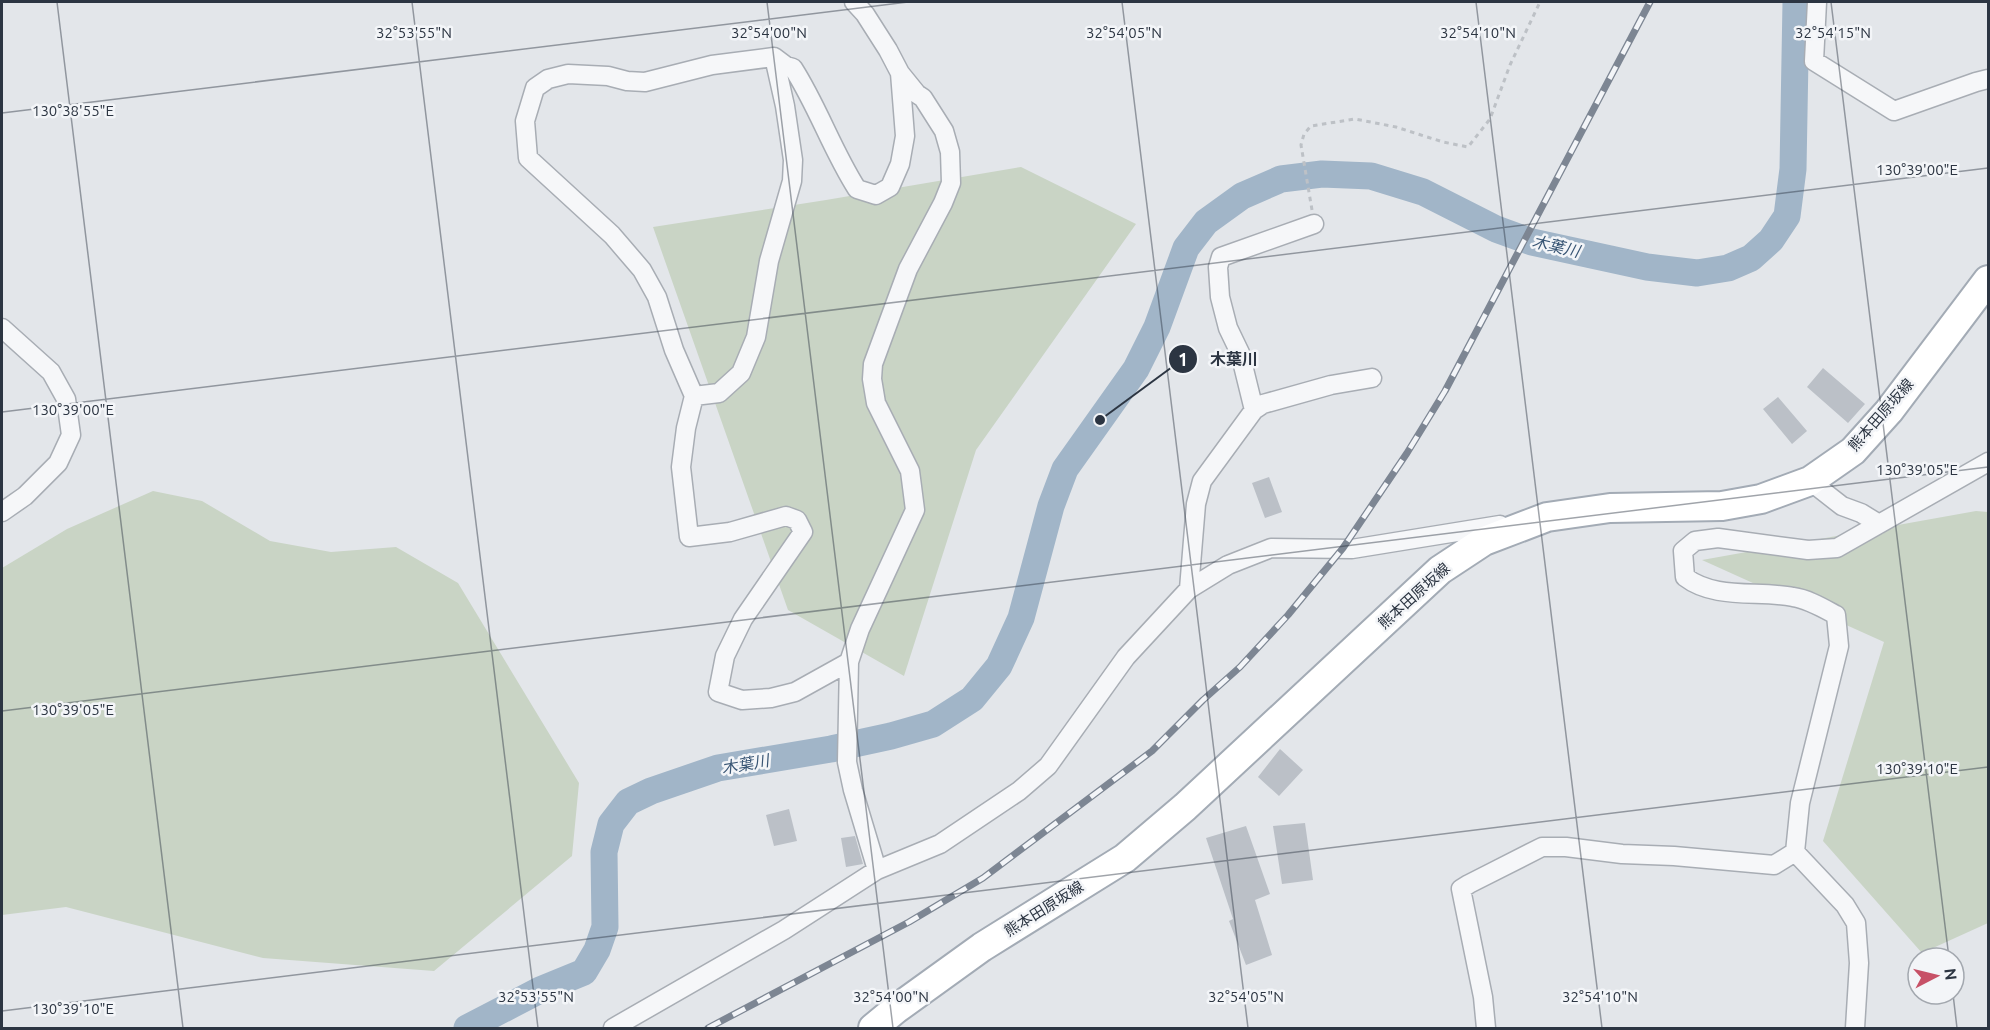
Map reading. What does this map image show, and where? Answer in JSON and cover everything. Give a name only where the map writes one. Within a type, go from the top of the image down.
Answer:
[{"type":"main road","name":"熊本田原坂線","points":[[873,1029],[896,1009],[982,947],[1125,858],[1185,807],[1440,570],[1484,541],[1547,517],[1610,508],[1722,506],[1761,499],[1810,481],[1853,451],[1889,411],[1989,280]]},
{"type":"street","points":[[854,2],[865,14],[900,73],[923,98],[944,131],[950,152],[951,183],[944,203],[908,269],[873,364],[872,379],[876,403],[910,471],[915,510],[860,629],[849,662],[847,762],[877,870]]},
{"type":"street","points":[[1818,2],[1814,61],[1894,111],[1989,79]]},
{"type":"street","points":[[849,662],[795,692],[771,698],[742,700],[718,692],[725,656],[743,619],[803,532],[797,520],[786,516],[730,532],[689,537],[681,467],[686,428],[694,396],[674,350],[657,297],[642,270],[612,235],[528,158],[525,121],[535,88],[548,79],[568,74],[608,76],[627,81],[645,82],[712,64],[774,57],[793,68],[809,93],[841,164],[857,189],[876,195],[890,187],[900,164],[905,136],[900,73]]},
{"type":"street","points":[[694,396],[719,393],[741,373],[756,337],[769,261],[792,181],[793,160],[785,106],[774,57]]},
{"type":"street","points":[[1254,410],[1240,352],[1228,328],[1220,297],[1218,267],[1221,257],[1314,224]]},
{"type":"street","points":[[2,328],[51,372],[66,399],[71,435],[58,463],[25,496],[2,512]]},
{"type":"street","points":[[1189,589],[1196,504],[1202,481],[1254,410],[1263,404],[1331,385],[1372,378]]},
{"type":"street","points":[[1855,1029],[1859,963],[1856,923],[1845,905],[1795,852],[1800,803],[1839,646],[1836,615],[1818,605],[1794,597],[1731,593],[1694,584],[1684,577],[1683,551],[1695,541],[1718,538],[1808,550],[1837,548],[1989,462]]},
{"type":"street","points":[[1810,481],[1842,506],[1862,513],[1879,524]]},
{"type":"street","points":[[613,1029],[784,930],[877,870],[940,844],[1019,792],[1048,766],[1126,657],[1189,589],[1228,565],[1271,548],[1352,549],[1547,517]]},
{"type":"street","points":[[1486,1029],[1483,998],[1461,889],[1469,884],[1542,847],[1774,865],[1795,852]]},
{"type":"path","points":[[1314,224],[1301,145],[1304,134],[1311,126],[1355,119],[1396,127],[1443,142],[1468,147],[1490,119],[1510,65],[1540,2]]},
{"type":"green space","points":[[1021,167],[1136,224],[976,450],[904,676],[788,610],[653,227]]},
{"type":"green space","points":[[153,491],[202,501],[270,541],[331,552],[396,547],[458,583],[579,783],[572,856],[434,971],[263,958],[66,907],[2,915],[2,568],[67,529]]},
{"type":"green space","points":[[1976,511],[1988,512],[1988,923],[1937,946],[1916,946],[1823,841],[1884,642],[1702,560]]},
{"type":"building","points":[[1823,368],[1865,404],[1848,423],[1807,387]]},
{"type":"building","points":[[1778,397],[1807,431],[1792,444],[1763,409]]},
{"type":"building","points":[[1269,477],[1282,512],[1265,518],[1252,483]]},
{"type":"building","points":[[1280,749],[1303,770],[1279,796],[1258,777]]},
{"type":"building","points":[[789,809],[797,841],[774,846],[766,815]]},
{"type":"building","points":[[1305,823],[1313,880],[1282,884],[1273,826]]},
{"type":"building","points":[[1246,826],[1270,894],[1255,900],[1272,955],[1246,965],[1229,921],[1233,919],[1206,838]]},
{"type":"building","points":[[855,836],[863,864],[846,867],[841,838]]},
{"type":"waterway","name":"木葉川","points":[[467,1028],[540,990],[584,972],[597,950],[605,927],[604,852],[611,824],[628,802],[651,791],[718,768],[831,749],[933,724],[972,699],[999,666],[1021,618],[1051,506],[1065,469],[1136,369],[1157,327],[1186,248],[1206,222],[1242,196],[1281,179],[1322,174],[1371,176],[1423,192],[1496,229],[1532,242],[1647,267],[1697,273],[1728,268],[1751,258],[1771,240],[1787,216],[1793,169],[1796,2]]},
{"type":"railway","points":[[708,1028],[909,922],[983,878],[1152,751],[1240,667],[1288,615],[1343,548],[1407,453],[1445,391],[1650,2]]},
{"type":"place","name":"木葉川","points":[[1100,420]]}]
